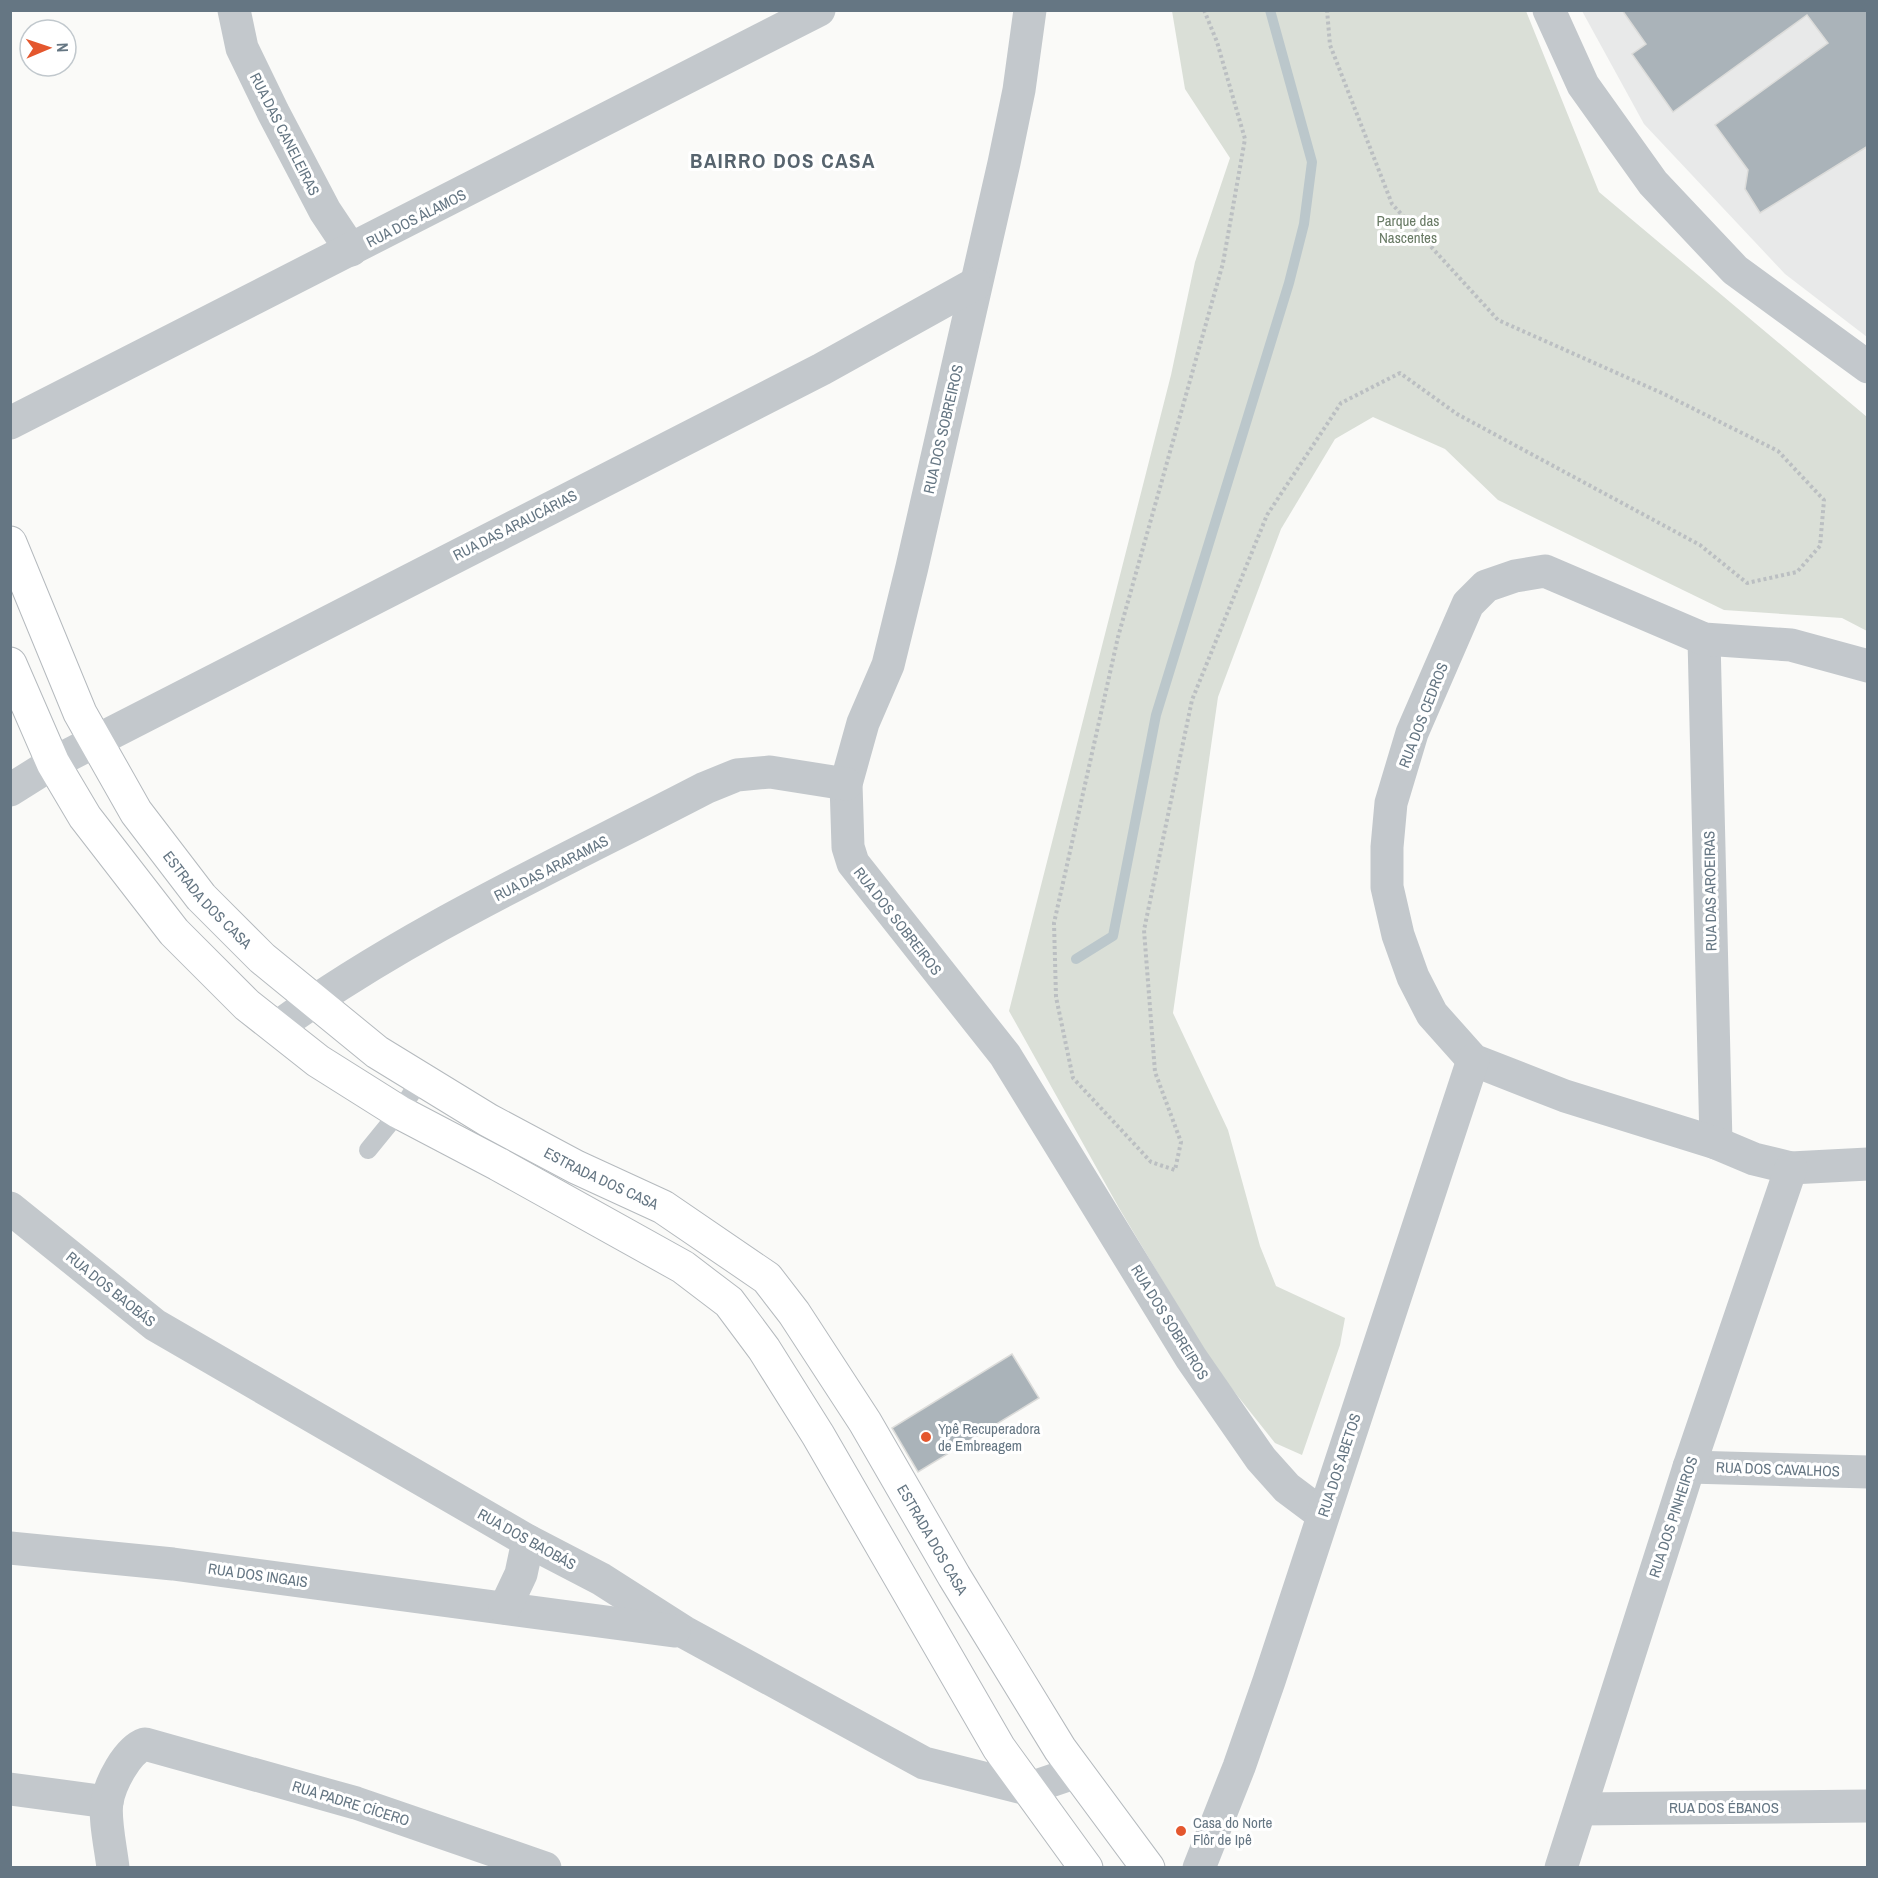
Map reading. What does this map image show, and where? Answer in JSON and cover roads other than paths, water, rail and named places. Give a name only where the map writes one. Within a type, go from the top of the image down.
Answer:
[{"type":"main road","name":"ESTRADA DOS CASA","points":[[10,543],[80,713],[136,812],[201,897],[262,958],[377,1052],[488,1120],[576,1167],[663,1207],[767,1278],[794,1313],[865,1422],[954,1576],[1054,1739],[1148,1868]]},
{"type":"main road","points":[[10,664],[53,763],[85,817],[174,932],[247,1005],[318,1061],[399,1112],[683,1267],[729,1302],[764,1349],[818,1435],[999,1748],[1086,1868]]},
{"type":"main road","points":[[683,1267],[702,1232]]},
{"type":"street","name":"RUA DAS CANELEIRAS","points":[[234,10],[242,48],[273,112],[325,211],[351,250]]},
{"type":"street","name":"RUA DOS ÁLAMOS","points":[[10,423],[819,10]]},
{"type":"street","name":"RUA DOS SOBREIROS","points":[[1030,10],[1017,100],[888,665],[863,723],[846,784],[848,847],[853,863],[1005,1055],[1191,1358],[1262,1459],[1287,1488],[1323,1515]]},
{"type":"street","points":[[1550,10],[1584,86],[1653,183],[1735,270],[1868,367]]},
{"type":"street","name":"RUA DAS ARAUCÁRIAS","points":[[10,790],[53,763],[635,462],[822,369],[975,284]]},
{"type":"street","name":"RUA DOS CEDROS","points":[[1868,666],[1791,645],[1704,639],[1545,571],[1515,576],[1486,586],[1468,604],[1412,733],[1390,803],[1387,877],[1398,935],[1413,977],[1432,1014],[1473,1060],[1565,1096],[1716,1143],[1754,1159],[1791,1168],[1868,1164]]},
{"type":"street","name":"RUA DAS AROEIRAS","points":[[1704,639],[1716,1143]]},
{"type":"street","name":"RUA DAS ARARAMAS","points":[[276,1028],[314,1001],[446,922],[705,788],[737,775],[770,772],[846,784]]},
{"type":"street","name":"RUA DOS ABETOS","points":[[1199,1868],[1239,1767],[1473,1060]]},
{"type":"street","name":"RUA DOS PINHEIROS","points":[[1561,1868],[1689,1467],[1791,1168]]},
{"type":"street","name":"RUA DOS BAOBÁS","points":[[10,1208],[155,1325],[528,1541],[601,1579],[684,1632],[924,1763],[1027,1789]]},
{"type":"street","name":"RUA DOS CAVALHOS","points":[[1689,1467],[1868,1472]]},
{"type":"street","points":[[505,1608],[521,1574],[528,1541]]},
{"type":"street","name":"RUA DOS INGAIS","points":[[10,1548],[173,1564],[684,1632]]},
{"type":"street","name":"RUA PADRE CÍCERO","points":[[107,1803],[120,1771],[137,1746],[155,1744],[356,1803],[545,1868]]},
{"type":"street","points":[[1027,1789],[1077,1772]]},
{"type":"street","points":[[10,1789],[107,1803],[113,1868]]},
{"type":"street","name":"RUA DOS ÉBANOS","points":[[1581,1809],[1868,1806]]},
{"type":"lane","points":[[368,1150],[399,1112],[421,1079]]},
{"type":"waterway","points":[[1076,959],[1113,936],[1156,715],[1289,283],[1304,224],[1312,162],[1270,10]]},
{"type":"place","name":"Ypê Recuperadora de Embreagem","points":[[926,1437]]},
{"type":"place","name":"Casa do Norte Flôr de Ipê","points":[[1181,1831]]},
{"type":"district","name":"BAIRRO DOS CASA","points":[[783,160]]},
{"type":"park label","name":"Parque das Nascentes","points":[[1408,228]]}]
